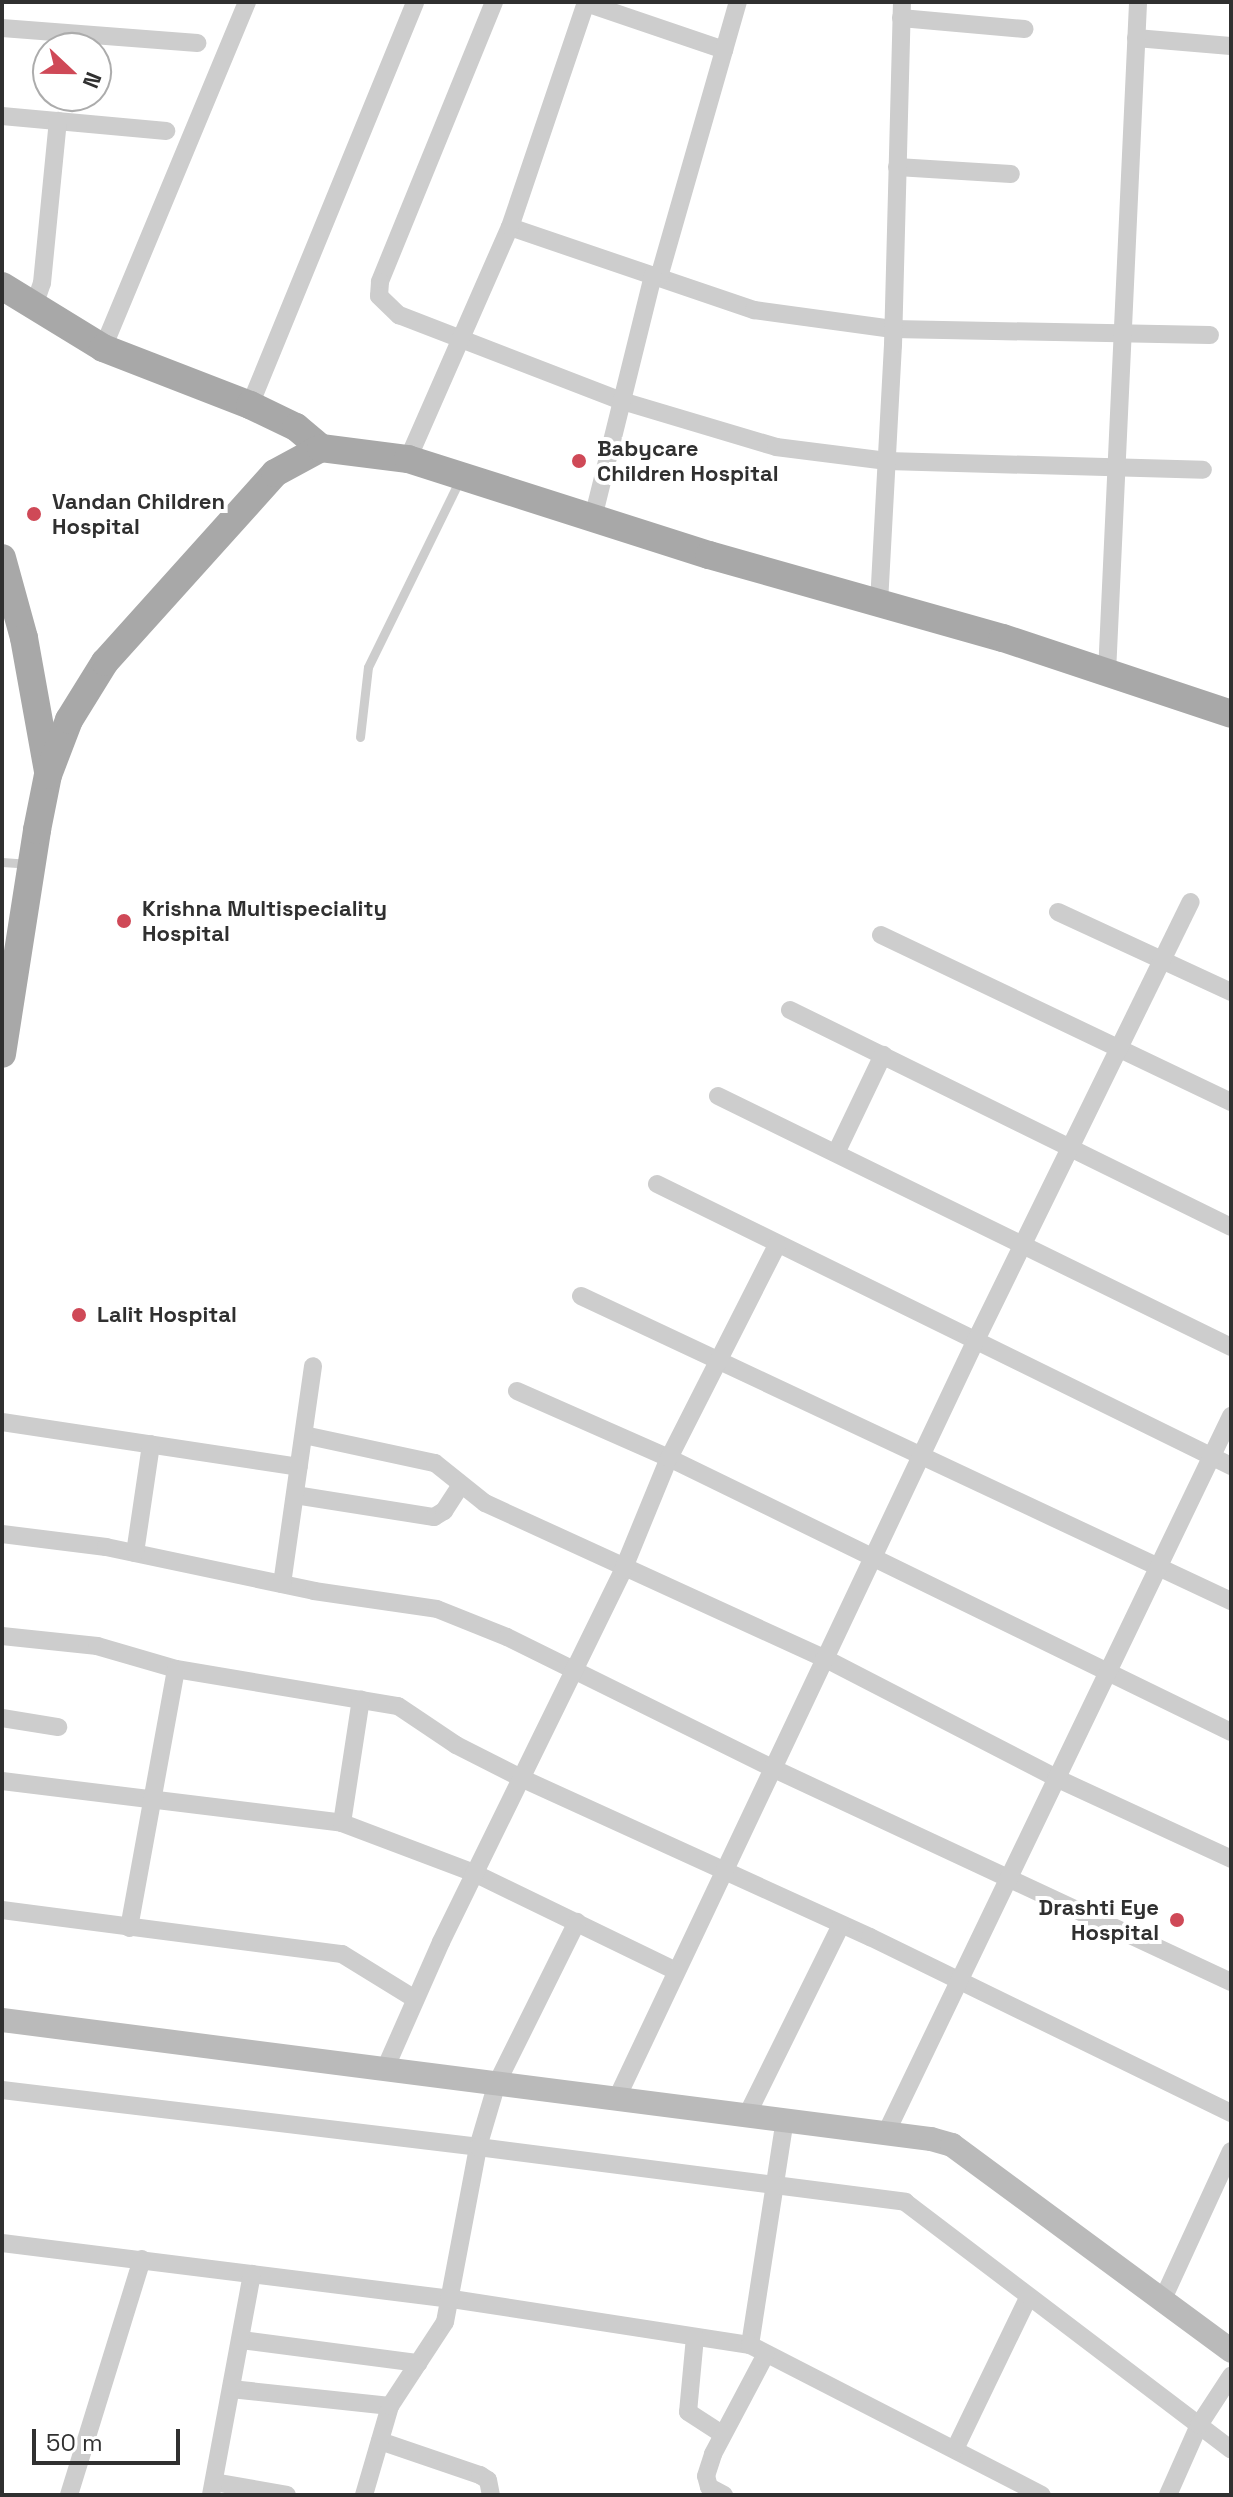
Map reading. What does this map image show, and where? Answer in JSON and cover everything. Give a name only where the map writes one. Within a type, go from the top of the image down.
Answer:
[{"type":"main road","points":[[2,286],[103,348],[250,405],[296,427],[321,448],[408,459],[1107,673],[1231,714]]},
{"type":"main road","points":[[2,1054],[48,775],[69,720],[105,662],[275,473],[321,448]]},
{"type":"main road","points":[[2,558],[24,638],[48,775]]},
{"type":"street","points":[[103,348],[247,2]]},
{"type":"street","points":[[250,405],[415,2]]},
{"type":"street","points":[[494,2],[380,282],[379,296],[399,315],[622,401],[776,447],[887,461],[1203,470]]},
{"type":"street","points":[[408,459],[510,227],[586,2],[724,50]]},
{"type":"street","points":[[593,518],[656,276],[738,2]]},
{"type":"street","points":[[1107,673],[1138,2]]},
{"type":"street","points":[[879,603],[893,329],[902,10],[1025,29]]},
{"type":"street","points":[[2,28],[197,43]]},
{"type":"street","points":[[1136,38],[1231,46]]},
{"type":"street","points":[[2,116],[166,131]]},
{"type":"street","points":[[34,306],[42,283],[58,121]]},
{"type":"street","points":[[897,167],[1011,174]]},
{"type":"street","points":[[510,227],[754,310],[893,329],[1210,335]]},
{"type":"street","points":[[617,2098],[674,1970],[975,1342],[1191,902]]},
{"type":"street","points":[[1058,912],[1231,992]]},
{"type":"street","points":[[881,935],[1231,1102]]},
{"type":"street","points":[[790,1010],[1231,1227]]},
{"type":"street","points":[[836,1153],[883,1055]]},
{"type":"street","points":[[718,1096],[1024,1243],[1231,1347]]},
{"type":"street","points":[[657,1184],[1231,1466]]},
{"type":"street","points":[[385,2069],[474,1873],[623,1570],[669,1458],[777,1245]]},
{"type":"street","points":[[581,1296],[1231,1601]]},
{"type":"street","points":[[282,1584],[313,1366]]},
{"type":"street","points":[[517,1391],[669,1458],[1231,1732]]},
{"type":"street","points":[[886,2133],[1231,1416]]},
{"type":"street","points":[[2,1422],[299,1467]]},
{"type":"street","points":[[304,1435],[424,1458],[460,1486],[623,1570],[824,1658],[1056,1778],[1231,1859]]},
{"type":"street","points":[[135,1553],[151,1444]]},
{"type":"street","points":[[295,1495],[434,1517],[444,1511],[460,1486]]},
{"type":"street","points":[[2,1534],[135,1553],[282,1584],[437,1609],[507,1637],[772,1768],[1231,1982]]},
{"type":"street","points":[[2,1636],[97,1646],[176,1669],[398,1706],[456,1745],[521,1778],[618,1819],[721,1873],[841,1925],[1231,2113]]},
{"type":"street","points":[[129,1928],[176,1669]]},
{"type":"street","points":[[342,1823],[361,1699]]},
{"type":"street","points":[[2,1718],[58,1727]]},
{"type":"street","points":[[2,1781],[342,1823],[474,1873],[674,1970]]},
{"type":"street","points":[[2,1910],[342,1954],[415,1999]]},
{"type":"street","points":[[364,2495],[390,2406],[440,2334],[452,2299],[478,2147],[497,2083],[577,1922]]},
{"type":"street","points":[[747,2115],[841,1925]]},
{"type":"street","points":[[2,2020],[886,2133],[952,2145],[1162,2301],[1229,2346]]},
{"type":"street","points":[[2,2090],[905,2202],[1231,2449]]},
{"type":"street","points":[[724,2495],[709,2487],[706,2476],[758,2350],[785,2120]]},
{"type":"street","points":[[1162,2301],[1231,2151]]},
{"type":"street","points":[[2,2243],[452,2299],[695,2337],[758,2350],[955,2449],[1033,2493]]},
{"type":"street","points":[[69,2495],[142,2259]]},
{"type":"street","points":[[252,2274],[212,2488],[287,2495]]},
{"type":"street","points":[[955,2449],[1028,2298]]},
{"type":"street","points":[[695,2337],[688,2412],[722,2434]]},
{"type":"street","points":[[241,2340],[419,2363]]},
{"type":"street","points":[[1168,2495],[1199,2425],[1231,2376]]},
{"type":"street","points":[[231,2389],[390,2406]]},
{"type":"street","points":[[380,2441],[480,2475],[488,2480],[491,2495]]},
{"type":"lane","points":[[360,737],[368,667],[461,476]]},
{"type":"lane","points":[[2,862],[32,865]]},
{"type":"place","name":"Babycare Children Hospital","points":[[579,461]]},
{"type":"place","name":"Vandan Children Hospital","points":[[34,514]]},
{"type":"place","name":"Krishna Multispeciality Hospital","points":[[124,921]]},
{"type":"place","name":"Lalit Hospital","points":[[79,1315]]},
{"type":"place","name":"Drashti Eye Hospital","points":[[1177,1920]]}]
